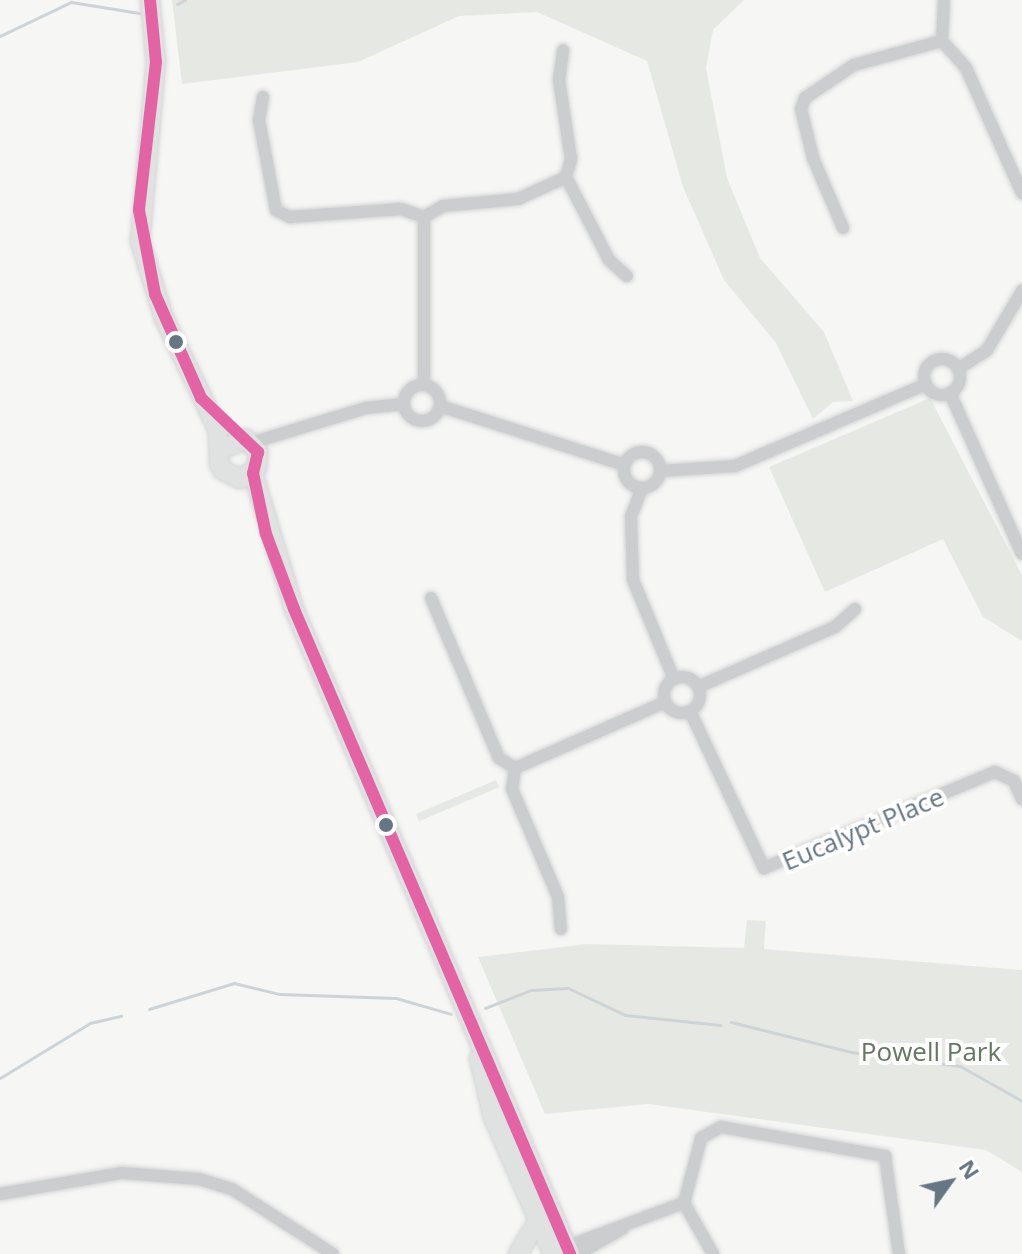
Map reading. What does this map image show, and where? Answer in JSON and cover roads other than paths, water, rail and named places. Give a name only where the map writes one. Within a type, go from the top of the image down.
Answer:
[{"type":"street","points":[[150,0],[156,62],[140,241],[164,318],[201,398],[220,450],[222,470],[233,478],[266,534],[476,1036],[561,1253]]},
{"type":"street","points":[[944,0],[942,41],[966,68],[1022,193]]},
{"type":"street","points":[[843,228],[813,158],[801,109],[805,98],[854,65],[942,41]]},
{"type":"street","points":[[563,50],[566,177],[609,260],[627,276]]},
{"type":"street","points":[[263,97],[259,120],[276,210],[290,217],[401,209],[424,217],[443,206],[518,199],[566,177]]},
{"type":"street","points":[[424,217],[424,385]]},
{"type":"street","points":[[1022,291],[987,350],[958,369],[950,393],[1022,554]]},
{"type":"street","points":[[926,384],[928,366],[937,360],[958,369]]},
{"type":"street","points":[[665,702],[674,679],[633,580],[631,517],[642,488],[660,471],[735,466],[926,384],[950,393]]},
{"type":"street","points":[[404,404],[412,388],[424,385],[434,390],[440,406]]},
{"type":"street","points":[[201,398],[246,440],[256,468],[266,534]]},
{"type":"street","points":[[220,450],[246,440],[291,436],[344,414],[404,404]]},
{"type":"street","points":[[404,404],[419,421],[440,406]]},
{"type":"street","points":[[440,406],[625,465],[648,453],[660,471]]},
{"type":"street","points":[[233,478],[256,468],[291,436]]},
{"type":"street","points":[[625,465],[627,479],[642,488]]},
{"type":"street","points":[[431,598],[499,758],[515,768]]},
{"type":"street","points":[[674,679],[698,687],[835,627],[855,609]]},
{"type":"street","points":[[515,768],[665,702],[690,711],[698,687]]},
{"type":"street","name":"Eucalypt Place","points":[[690,711],[764,868],[995,772],[1014,781],[1022,799]]},
{"type":"street","points":[[515,768],[512,789],[558,897],[561,929]]},
{"type":"street","points":[[476,1036],[482,1088],[538,1221],[561,1253]]},
{"type":"street","points":[[561,1253],[684,1203],[710,1129],[876,1150],[890,1166],[899,1254]]},
{"type":"street","points":[[0,1194],[122,1173],[199,1179],[232,1189],[333,1254]]},
{"type":"street","points":[[684,1203],[713,1254]]},
{"type":"street","points":[[518,1254],[538,1221]]},
{"type":"waterway","points":[[177,4],[185,0]]},
{"type":"waterway","points":[[0,36],[71,2],[139,13]]},
{"type":"waterway","points":[[149,1009],[234,983],[279,994],[396,998],[451,1014]]},
{"type":"waterway","points":[[485,1008],[531,990],[568,988],[625,1015],[720,1025]]},
{"type":"waterway","points":[[0,1078],[90,1023],[121,1016]]},
{"type":"waterway","points":[[731,1022],[851,1052],[960,1066],[1022,1101]]},
{"type":"park label","name":"Powell Park","points":[[931,1052]]}]
